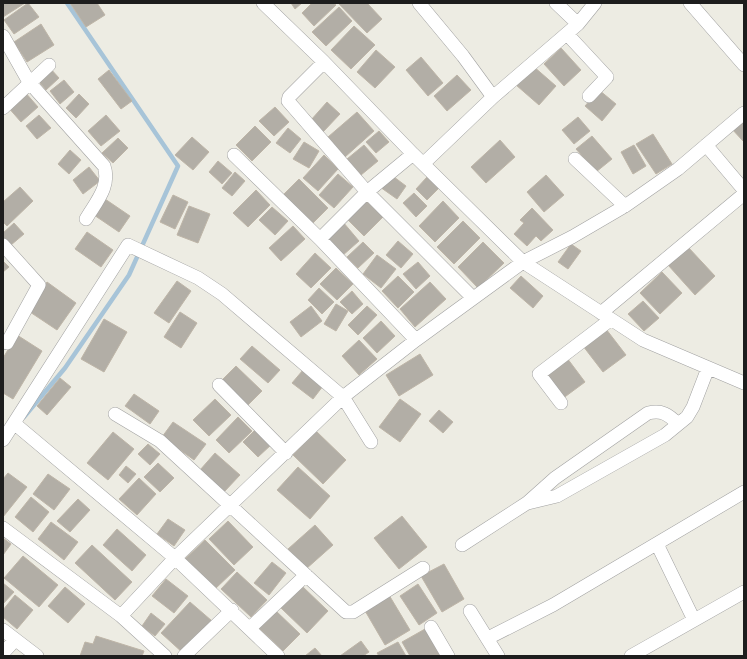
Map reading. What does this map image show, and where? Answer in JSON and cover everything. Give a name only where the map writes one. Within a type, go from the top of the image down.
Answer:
[{"type":"street","points":[[263,3],[324,62],[413,154],[522,262],[643,340],[744,383]]},
{"type":"street","points":[[419,3],[463,56],[493,97]]},
{"type":"street","points":[[556,3],[578,24]]},
{"type":"street","points":[[423,164],[493,97],[578,24],[595,3]]},
{"type":"street","points":[[690,3],[744,65]]},
{"type":"street","points":[[566,34],[607,77],[589,96]]},
{"type":"street","points":[[3,36],[29,82],[104,166],[107,174],[107,182],[104,190],[86,219]]},
{"type":"street","points":[[324,62],[289,97],[288,100],[368,192],[473,298]]},
{"type":"street","points":[[3,108],[29,82],[49,65]]},
{"type":"street","points":[[121,616],[175,558],[231,506],[343,397],[416,340],[522,262],[572,237],[625,206],[678,169],[744,113]]},
{"type":"street","points":[[706,145],[744,190]]},
{"type":"street","points":[[320,239],[368,192],[413,154]]},
{"type":"street","points":[[234,155],[320,239],[416,340]]},
{"type":"street","points":[[576,159],[625,206]]},
{"type":"street","points":[[560,403],[539,374],[744,194]]},
{"type":"street","points":[[3,245],[39,284],[4,344]]},
{"type":"street","points":[[3,440],[18,426],[128,245],[198,278],[222,294],[343,397],[371,442]]},
{"type":"street","points":[[527,503],[557,496],[665,435],[687,417],[693,407],[708,368]]},
{"type":"street","points":[[218,386],[286,453]]},
{"type":"street","points":[[462,545],[527,503],[555,478],[648,413],[661,411],[671,417],[678,424]]},
{"type":"street","points":[[115,414],[160,441],[348,613],[353,612],[423,568]]},
{"type":"street","points":[[18,426],[175,558],[232,610],[278,656]]},
{"type":"street","points":[[488,638],[553,605],[744,492]]},
{"type":"street","points":[[3,528],[121,616],[165,656]]},
{"type":"street","points":[[657,544],[694,620]]},
{"type":"street","points":[[250,628],[306,575]]},
{"type":"street","points":[[632,656],[744,592]]},
{"type":"street","points":[[184,656],[232,610]]},
{"type":"street","points":[[470,611],[498,656]]},
{"type":"street","points":[[431,627],[448,656]]},
{"type":"street","points":[[3,630],[37,656]]},
{"type":"street","points":[[3,653],[15,640]]},
{"type":"building","points":[[3,3],[25,3],[3,17]]},
{"type":"building","points":[[28,3],[39,17],[14,34],[4,20]]},
{"type":"building","points":[[70,3],[97,3],[105,15],[86,27]]},
{"type":"building","points":[[291,3],[302,3],[295,9]]},
{"type":"building","points":[[312,3],[333,3],[336,5],[314,26],[302,13]]},
{"type":"building","points":[[338,3],[367,3],[382,19],[367,33]]},
{"type":"building","points":[[339,7],[352,21],[326,46],[312,32]]},
{"type":"building","points":[[41,24],[54,45],[27,62],[14,42]]},
{"type":"building","points":[[354,26],[375,45],[351,69],[331,50]]},
{"type":"building","points":[[561,48],[581,70],[564,86],[544,64]]},
{"type":"building","points":[[376,50],[395,67],[375,88],[357,72]]},
{"type":"building","points":[[421,57],[443,83],[428,96],[406,70]]},
{"type":"building","points":[[533,66],[556,86],[539,105],[516,85]]},
{"type":"building","points":[[49,67],[59,78],[46,90],[36,78]]},
{"type":"building","points":[[109,70],[132,101],[121,109],[98,79]]},
{"type":"building","points":[[457,75],[471,90],[447,111],[434,96]]},
{"type":"building","points":[[64,80],[74,92],[60,104],[50,91]]},
{"type":"building","points":[[599,90],[616,104],[602,121],[585,106]]},
{"type":"building","points":[[24,91],[38,107],[21,122],[7,106]]},
{"type":"building","points":[[79,94],[89,104],[76,118],[66,108]]},
{"type":"building","points":[[327,102],[340,114],[323,132],[311,120]]},
{"type":"building","points":[[275,107],[289,122],[274,136],[259,121]]},
{"type":"building","points":[[357,112],[374,131],[345,157],[328,137]]},
{"type":"building","points":[[39,115],[51,128],[37,139],[26,126]]},
{"type":"building","points":[[106,115],[120,131],[101,146],[88,131]]},
{"type":"building","points":[[744,115],[744,140],[743,141],[731,128]]},
{"type":"building","points":[[578,117],[590,131],[574,144],[562,130]]},
{"type":"building","points":[[255,126],[271,142],[252,161],[236,145]]},
{"type":"building","points":[[288,128],[301,139],[290,153],[276,143]]},
{"type":"building","points":[[379,131],[389,142],[376,153],[366,142]]},
{"type":"building","points":[[653,134],[672,164],[656,174],[636,144]]},
{"type":"building","points":[[592,136],[612,159],[596,172],[576,149]]},
{"type":"building","points":[[192,137],[209,152],[193,170],[175,155]]},
{"type":"building","points":[[118,138],[128,148],[113,163],[102,153]]},
{"type":"building","points":[[500,140],[515,157],[486,183],[471,167]]},
{"type":"building","points":[[304,142],[319,151],[309,168],[293,159]]},
{"type":"building","points":[[364,145],[378,161],[361,175],[347,159]]},
{"type":"building","points":[[634,145],[646,166],[633,174],[621,152]]},
{"type":"building","points":[[70,150],[81,160],[69,174],[58,164]]},
{"type":"building","points":[[324,155],[338,169],[318,191],[303,178]]},
{"type":"building","points":[[218,161],[232,173],[222,184],[209,172]]},
{"type":"building","points":[[89,167],[100,181],[83,194],[73,180]]},
{"type":"building","points":[[235,172],[245,181],[232,196],[222,188]]},
{"type":"building","points":[[338,174],[353,187],[334,208],[319,195]]},
{"type":"building","points":[[390,174],[406,186],[397,199],[380,187]]},
{"type":"building","points":[[546,175],[564,195],[544,212],[527,192]]},
{"type":"building","points":[[427,177],[439,188],[427,200],[416,189]]},
{"type":"building","points":[[299,179],[328,208],[312,224],[283,195]]},
{"type":"building","points":[[20,187],[33,201],[7,226],[3,222],[3,202]]},
{"type":"building","points":[[256,190],[270,205],[248,227],[233,213]]},
{"type":"building","points":[[414,193],[427,206],[416,217],[403,203]]},
{"type":"building","points":[[173,195],[188,202],[175,229],[160,222]]},
{"type":"building","points":[[105,199],[130,216],[119,232],[94,215]]},
{"type":"building","points":[[366,201],[383,217],[364,236],[348,220]]},
{"type":"building","points":[[443,201],[459,218],[435,242],[419,226]]},
{"type":"building","points":[[189,206],[210,214],[198,243],[177,235]]},
{"type":"building","points":[[272,207],[288,221],[275,235],[259,220]]},
{"type":"building","points":[[532,208],[553,230],[541,241],[536,236],[527,246],[514,234],[524,223],[520,220]]},
{"type":"building","points":[[463,221],[480,238],[454,264],[437,247]]},
{"type":"building","points":[[343,222],[359,241],[342,256],[325,237]]},
{"type":"building","points":[[14,223],[24,234],[11,245],[3,237],[3,233]]},
{"type":"building","points":[[293,226],[305,239],[281,261],[269,248]]},
{"type":"building","points":[[87,232],[113,250],[101,267],[75,249]]},
{"type":"building","points":[[398,241],[413,254],[401,268],[386,255]]},
{"type":"building","points":[[363,242],[374,253],[358,268],[347,257]]},
{"type":"building","points":[[483,242],[504,263],[478,288],[458,267]]},
{"type":"building","points":[[571,244],[581,251],[568,269],[558,262]]},
{"type":"building","points":[[688,247],[715,276],[695,295],[668,265]]},
{"type":"building","points":[[315,253],[331,268],[311,288],[296,274]]},
{"type":"building","points":[[377,255],[396,269],[381,288],[363,274]]},
{"type":"building","points":[[3,261],[9,267],[3,272]]},
{"type":"building","points":[[418,262],[430,276],[416,289],[403,274]]},
{"type":"building","points":[[336,268],[353,284],[337,300],[320,284]]},
{"type":"building","points":[[662,272],[682,293],[660,314],[640,293]]},
{"type":"building","points":[[398,276],[414,292],[398,308],[382,291]]},
{"type":"building","points":[[521,276],[543,296],[533,308],[510,288]]},
{"type":"building","points":[[177,281],[191,291],[169,323],[154,313]]},
{"type":"building","points":[[47,282],[76,303],[57,330],[27,310]]},
{"type":"building","points":[[430,282],[446,299],[415,327],[400,309]]},
{"type":"building","points":[[319,288],[334,302],[322,314],[308,300]]},
{"type":"building","points":[[352,291],[363,304],[352,314],[340,302]]},
{"type":"building","points":[[643,301],[659,318],[644,331],[628,314]]},
{"type":"building","points":[[336,304],[348,311],[336,331],[324,324]]},
{"type":"building","points":[[311,306],[322,321],[301,337],[290,322]]},
{"type":"building","points":[[367,306],[377,315],[358,335],[348,325]]},
{"type":"building","points":[[180,312],[197,323],[181,348],[164,337]]},
{"type":"building","points":[[104,319],[127,332],[104,372],[81,359]]},
{"type":"building","points":[[381,321],[395,336],[377,353],[363,338]]},
{"type":"building","points":[[606,329],[626,355],[603,372],[583,346]]},
{"type":"building","points":[[17,335],[42,351],[13,399],[3,393],[3,358]]},
{"type":"building","points":[[359,340],[377,359],[359,375],[342,356]]},
{"type":"building","points":[[252,346],[280,370],[268,383],[240,359]]},
{"type":"building","points":[[420,354],[433,375],[399,396],[386,375]]},
{"type":"building","points":[[567,358],[585,382],[562,399],[544,375]]},
{"type":"building","points":[[236,366],[262,391],[247,406],[221,381]]},
{"type":"building","points":[[303,370],[323,386],[313,399],[292,383]]},
{"type":"building","points":[[60,378],[71,387],[47,415],[37,406]]},
{"type":"building","points":[[134,394],[159,411],[150,424],[125,406]]},
{"type":"building","points":[[215,399],[231,415],[209,436],[193,420]]},
{"type":"building","points":[[400,399],[421,414],[400,442],[379,427]]},
{"type":"building","points":[[439,410],[453,422],[443,433],[429,421]]},
{"type":"building","points":[[238,417],[252,431],[229,453],[216,440]]},
{"type":"building","points":[[173,422],[206,444],[194,460],[162,437]]},
{"type":"building","points":[[256,429],[272,444],[258,457],[243,442]]},
{"type":"building","points":[[316,431],[346,460],[323,484],[293,455]]},
{"type":"building","points":[[113,432],[134,449],[108,480],[87,463]]},
{"type":"building","points":[[148,444],[160,454],[150,465],[138,454]]},
{"type":"building","points":[[215,453],[240,475],[224,492],[200,470]]},
{"type":"building","points":[[158,463],[174,478],[160,492],[144,477]]},
{"type":"building","points":[[126,466],[136,474],[128,483],[119,475]]},
{"type":"building","points":[[298,467],[330,496],[310,519],[277,490]]},
{"type":"building","points":[[8,473],[27,487],[3,517],[3,479]]},
{"type":"building","points":[[48,474],[70,489],[54,510],[33,494]]},
{"type":"building","points":[[139,478],[156,494],[137,515],[119,499]]},
{"type":"building","points":[[31,497],[49,512],[33,532],[15,517]]},
{"type":"building","points":[[78,499],[90,510],[70,532],[57,521]]},
{"type":"building","points":[[402,516],[427,547],[399,569],[374,538]]},
{"type":"building","points":[[168,519],[185,530],[174,546],[157,534]]},
{"type":"building","points":[[228,521],[253,547],[234,565],[209,539]]},
{"type":"building","points":[[51,522],[78,542],[64,560],[38,539]]},
{"type":"building","points":[[315,525],[333,545],[306,569],[288,549]]},
{"type":"building","points":[[117,529],[146,555],[132,571],[103,545]]},
{"type":"building","points":[[3,538],[11,544],[3,555]]},
{"type":"building","points":[[205,540],[235,570],[215,589],[185,559]]},
{"type":"building","points":[[92,545],[132,582],[115,600],[75,563]]},
{"type":"building","points":[[23,556],[58,585],[39,607],[4,578]]},
{"type":"building","points":[[272,562],[286,573],[269,595],[254,583]]},
{"type":"building","points":[[444,564],[464,599],[442,612],[421,576]]},
{"type":"building","points":[[237,572],[267,600],[251,617],[221,589]]},
{"type":"building","points":[[166,579],[188,596],[174,613],[152,596]]},
{"type":"building","points":[[3,583],[14,592],[3,604]]},
{"type":"building","points":[[418,584],[437,613],[419,625],[400,596]]},
{"type":"building","points":[[302,586],[328,611],[307,633],[281,608]]},
{"type":"building","points":[[65,587],[85,604],[68,623],[48,606]]},
{"type":"building","points":[[15,595],[33,610],[17,629],[3,617],[3,610]]},
{"type":"building","points":[[389,595],[410,630],[385,645],[364,609]]},
{"type":"building","points":[[190,602],[212,621],[183,653],[161,633]]},
{"type":"building","points":[[275,610],[300,634],[283,651],[258,627]]},
{"type":"building","points":[[151,613],[165,624],[155,636],[142,626]]},
{"type":"building","points":[[425,629],[440,655],[410,656],[402,642]]},
{"type":"building","points":[[96,636],[144,651],[142,656],[80,656],[85,642],[93,644]]},
{"type":"building","points":[[361,641],[369,652],[363,656],[340,656]]},
{"type":"building","points":[[398,642],[406,656],[379,656],[377,653]]},
{"type":"building","points":[[315,648],[322,656],[305,656]]},
{"type":"waterway","points":[[24,417],[65,368],[129,275],[178,166],[67,3]]}]
